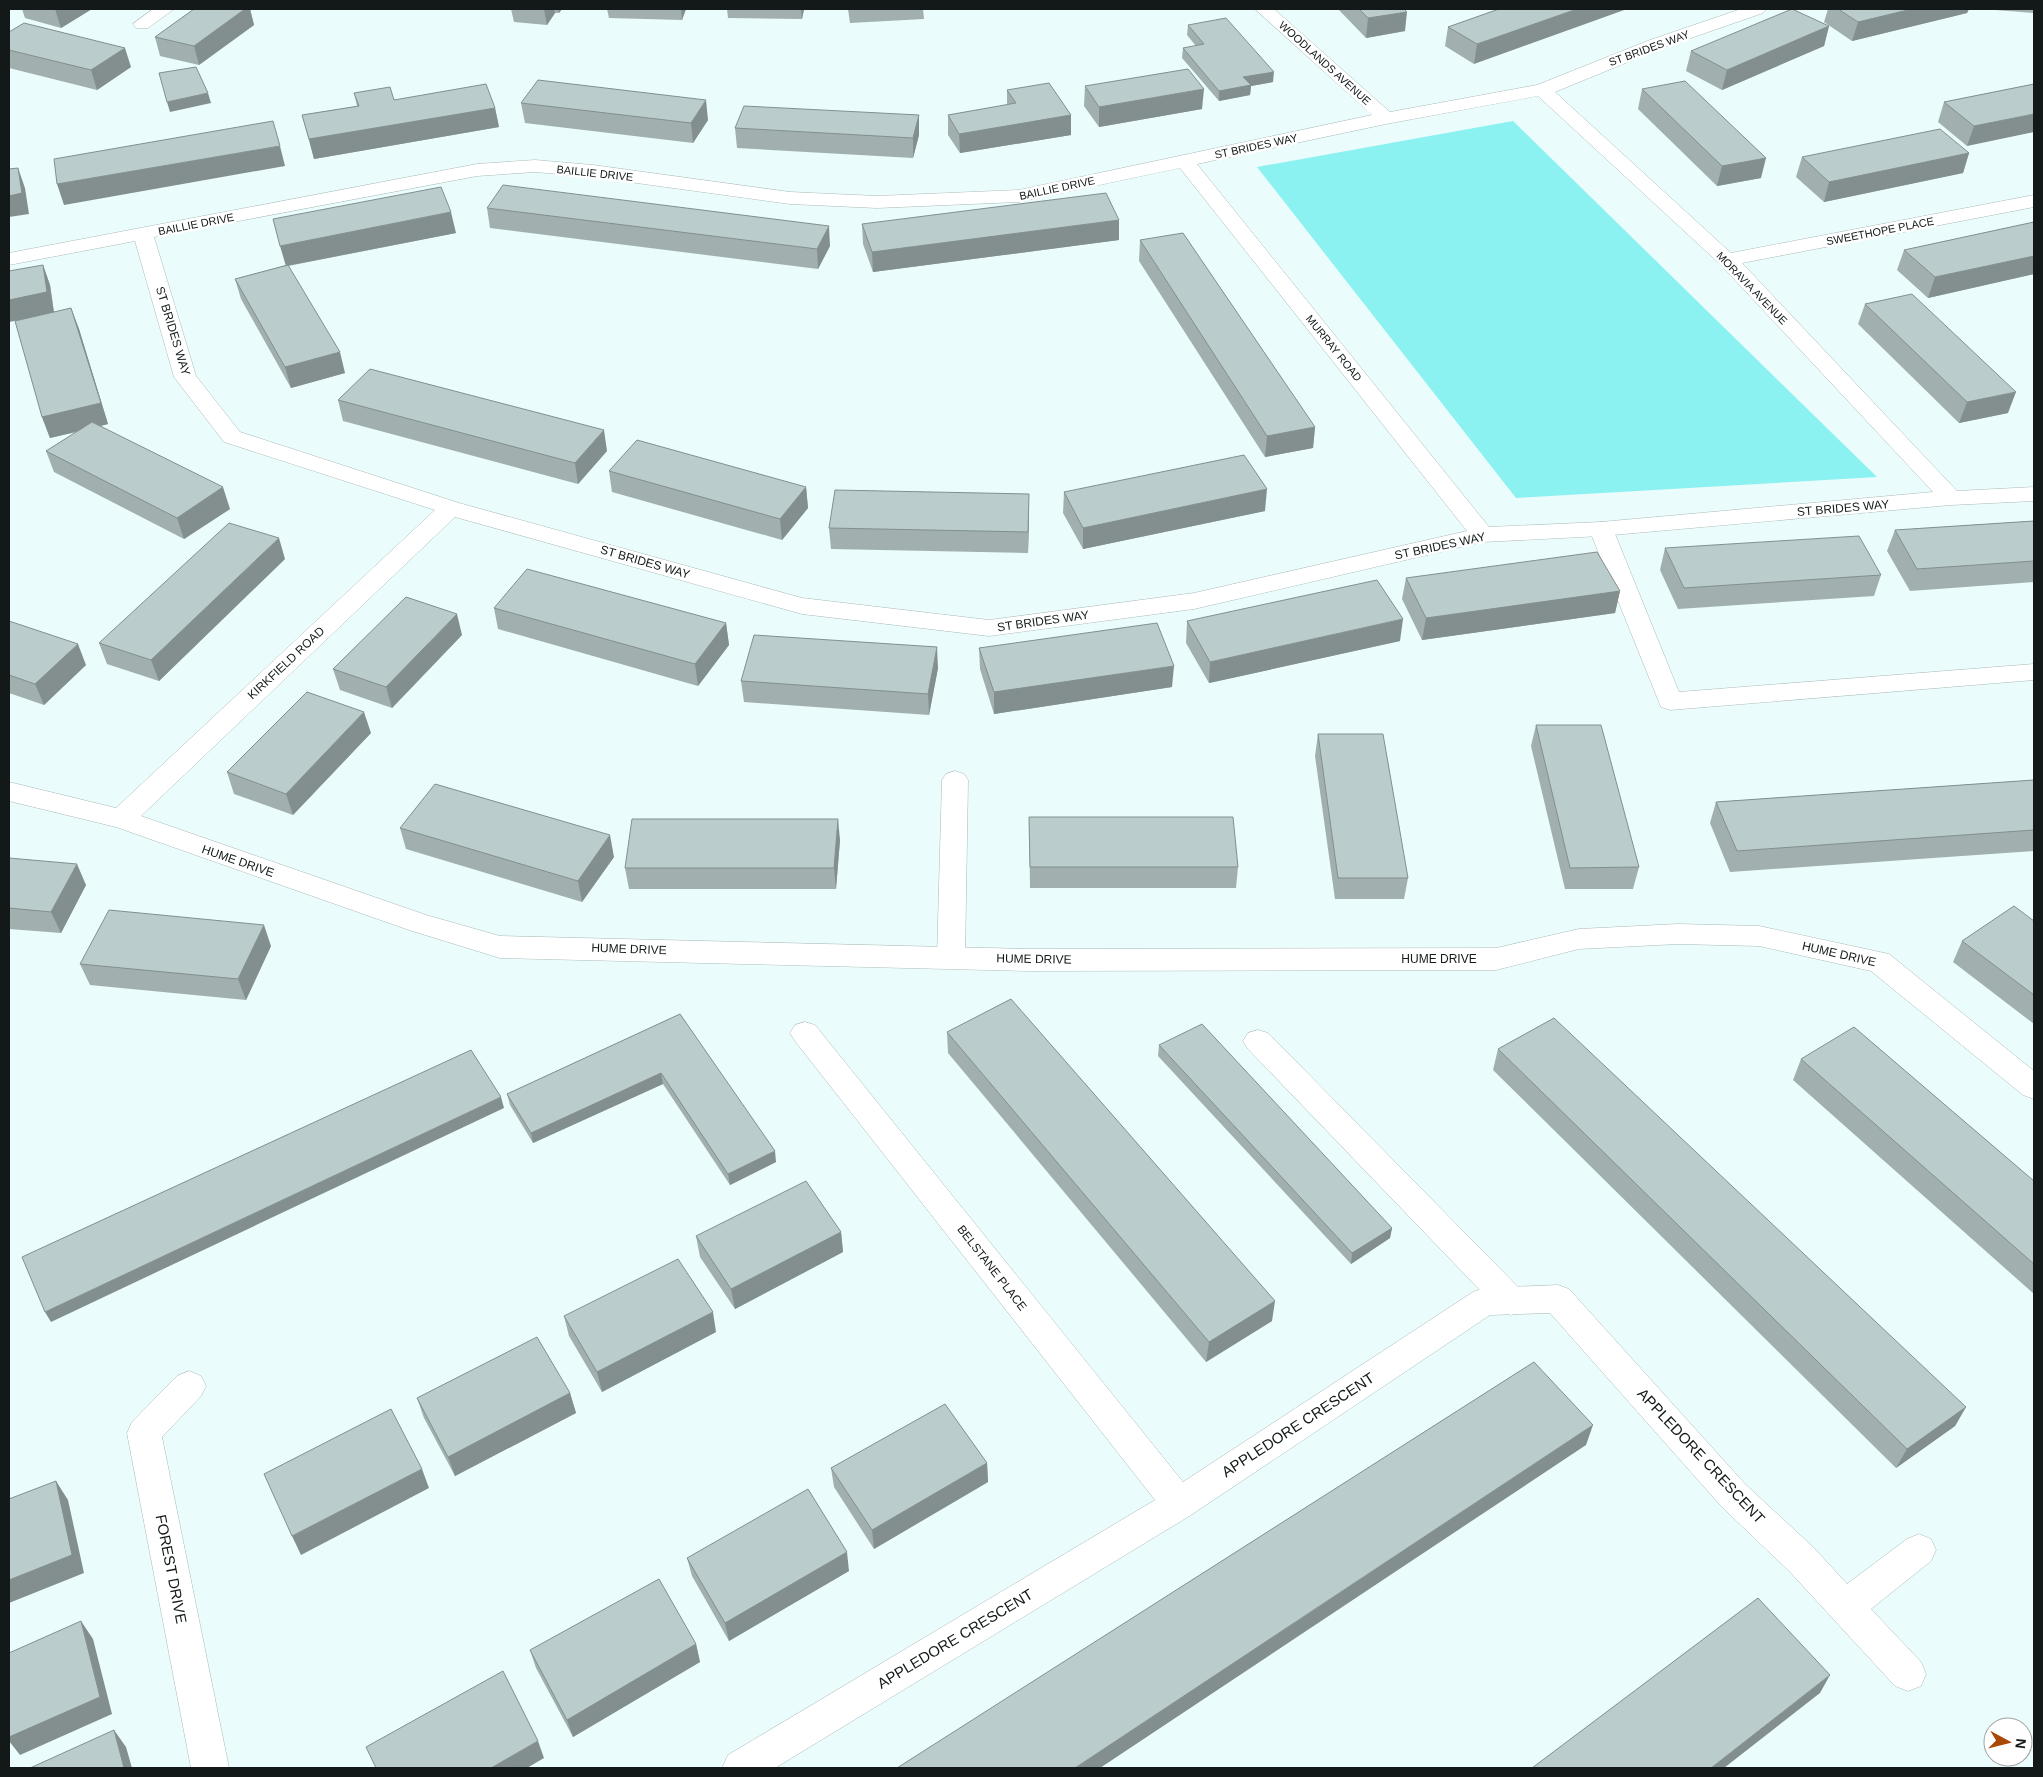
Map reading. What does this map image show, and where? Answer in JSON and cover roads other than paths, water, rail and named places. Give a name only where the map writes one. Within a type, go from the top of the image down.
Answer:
[{"type":"street","points":[[142,24],[165,9]]},
{"type":"street","name":"WOODLANDS AVENUE","points":[[1264,9],[1386,118]]},
{"type":"street","name":"ST BRIDES WAY","points":[[1185,161],[1386,118],[1542,90],[1656,44],[1757,9]]},
{"type":"street","name":"MORAVIA AVENUE","points":[[1542,90],[1727,260],[1951,498]]},
{"type":"street","name":"BAILLIE DRIVE","points":[[9,260],[478,170],[544,167],[593,171],[790,198],[877,202],[1019,196],[1185,161]]},
{"type":"street","name":"MURRAY ROAD","points":[[1185,161],[1483,535]]},
{"type":"street","name":"SWEETHOPE PLACE","points":[[1727,260],[2034,201]]},
{"type":"street","name":"ST BRIDES WAY","points":[[143,234],[186,377],[232,437],[451,508],[802,606],[989,628],[1194,601],[1483,535],[1601,529],[1951,498],[2034,494]]},
{"type":"street","name":"KIRKFIELD ROAD","points":[[121,819],[451,508]]},
{"type":"street","points":[[1601,529],[1670,701],[2034,672]]},
{"type":"street","points":[[951,957],[955,780]]},
{"type":"street","name":"HUME DRIVE","points":[[9,791],[121,819],[410,920],[500,947],[1126,960],[1496,958],[1579,939],[1678,934],[1759,936],[1880,962],[2034,1087]]},
{"type":"street","name":"BELSTANE PLACE","points":[[805,1033],[1179,1504]]},
{"type":"street","points":[[1258,1041],[1511,1301]]},
{"type":"street","name":"APPLEDORE CRESCENT","points":[[741,1768],[1179,1504],[1484,1302],[1558,1299],[1733,1495],[1802,1560],[1845,1607]]},
{"type":"street","name":"FOREST DRIVE","points":[[188,1386],[144,1434],[210,1768]]},
{"type":"street","points":[[1908,1674],[1845,1607],[1919,1550]]}]
